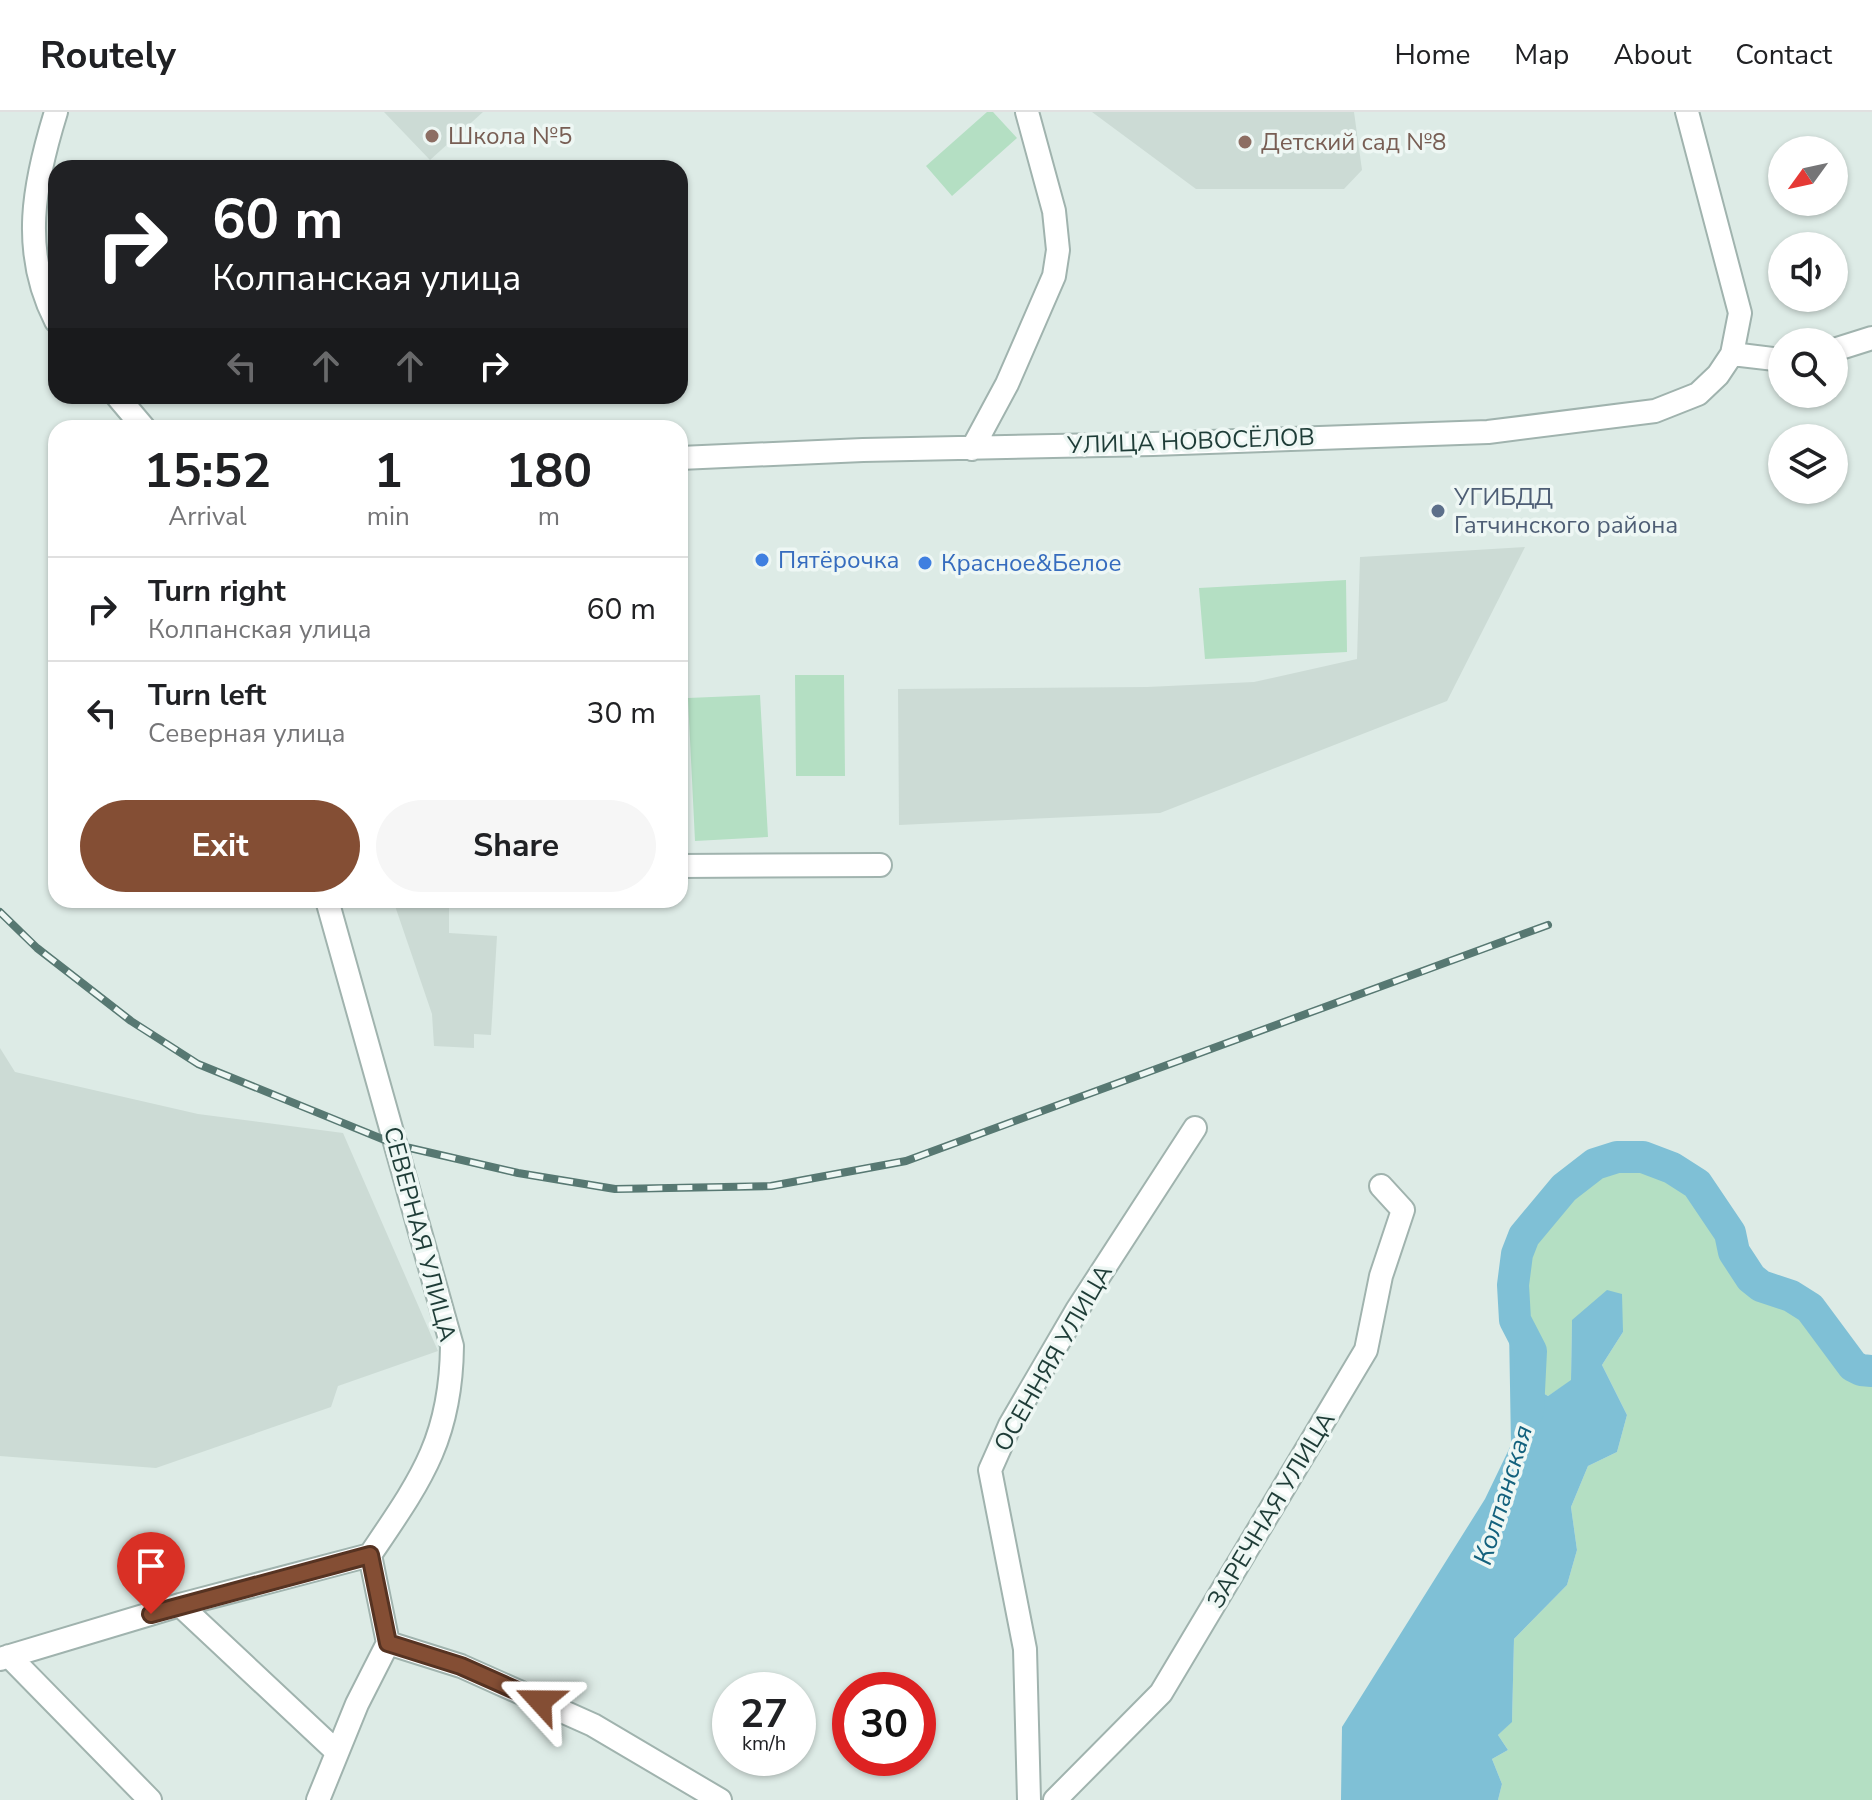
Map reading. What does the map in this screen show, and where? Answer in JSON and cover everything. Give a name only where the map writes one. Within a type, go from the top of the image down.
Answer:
[{"type":"street","points":[[48,305],[37,272],[34,204],[56,112]]},
{"type":"street","points":[[972,449],[1007,384],[1054,276],[1058,250],[1054,211],[1027,112]]},
{"type":"street","points":[[1687,112],[1740,313],[1732,354],[1768,358]]},
{"type":"street","points":[[1848,346],[1872,338]]},
{"type":"street","name":"УЛИЦА НОВОСЁЛОВ","points":[[688,458],[1488,432],[1655,411],[1698,394],[1718,375],[1732,354]]},
{"type":"street","points":[[124,404],[137,420]]},
{"type":"street","points":[[688,866],[880,865]]},
{"type":"street","name":"СЕВЕРНАЯ УЛИЦА","points":[[329,908],[452,1346],[452,1384],[434,1451],[418,1484],[370,1555]]},
{"type":"street","name":"ОСЕННЯЯ УЛИЦА","points":[[1029,1800],[1025,1649],[990,1470],[1010,1425],[1077,1310],[1195,1128]]},
{"type":"street","name":"ЗАРЕЧНАЯ УЛИЦА","points":[[1055,1800],[1161,1693],[1366,1350],[1381,1276],[1403,1210],[1381,1186]]},
{"type":"street","points":[[150,1800],[4,1658],[180,1605],[370,1555],[388,1643],[337,1752],[324,1798]]},
{"type":"street","points":[[180,1605],[337,1752]]},
{"type":"street","points":[[388,1643],[461,1666],[593,1725],[720,1800]]},
{"type":"shaded area","name":"Школа №5","points":[[384,112],[483,112],[430,160]]},
{"type":"shaded area","name":"Детский сад №8","points":[[1092,112],[1354,112],[1362,170],[1344,189],[1196,189]]},
{"type":"shaded area","points":[[1525,547],[1447,701],[1160,813],[899,825],[898,689],[1147,687],[1254,682],[1357,659],[1360,557]]},
{"type":"shaded area","points":[[396,908],[449,908],[449,933],[497,936],[491,1035],[474,1034],[474,1048],[434,1046],[432,1014]]},
{"type":"shaded area","points":[[0,1048],[15,1072],[198,1114],[343,1133],[438,1351],[338,1386],[331,1407],[156,1468],[0,1456]]},
{"type":"green space","points":[[987,112],[993,112],[1017,138],[952,196],[926,166]]},
{"type":"green space","points":[[1346,580],[1347,652],[1205,659],[1199,588]]},
{"type":"green space","points":[[795,675],[844,675],[845,776],[796,776]]},
{"type":"green space","points":[[760,695],[768,837],[695,841],[688,698]]},
{"type":"green space","points":[[1617,1157],[1654,1162],[1684,1175],[1709,1198],[1719,1213],[1740,1262],[1752,1280],[1806,1305],[1853,1366],[1872,1371],[1872,1800],[1498,1800],[1502,1784],[1492,1759],[1508,1750],[1498,1735],[1512,1721],[1514,1639],[1567,1585],[1577,1550],[1571,1507],[1588,1466],[1617,1452],[1627,1415],[1602,1365],[1623,1332],[1572,1320],[1571,1381],[1548,1396],[1538,1390],[1515,1313],[1512,1293],[1516,1254],[1530,1226],[1559,1194],[1590,1170]]},
{"type":"water","points":[[1607,1290],[1622,1294],[1623,1332],[1602,1365],[1627,1415],[1617,1452],[1588,1466],[1571,1507],[1577,1550],[1567,1585],[1514,1639],[1512,1722],[1498,1735],[1508,1750],[1492,1759],[1502,1784],[1498,1800],[1341,1800],[1342,1727],[1485,1499],[1511,1445],[1509,1328],[1515,1320],[1538,1390],[1548,1396],[1571,1380],[1572,1320]]},
{"type":"waterway","name":"Колпанская","points":[[1528,1411],[1531,1351],[1515,1320],[1513,1285],[1517,1254],[1524,1236],[1564,1188],[1595,1164],[1617,1157],[1643,1157],[1672,1168],[1697,1184],[1730,1233],[1734,1252],[1751,1278],[1761,1286],[1791,1296],[1810,1308],[1853,1366],[1872,1371]]},
{"type":"railway","points":[[0,912],[37,948],[131,1021],[198,1064],[397,1145],[518,1173],[615,1189],[771,1186],[906,1161],[1548,925]]},
{"type":"place","name":"Школа №5","points":[[432,136]]},
{"type":"place","name":"Детский сад №8","points":[[1245,142]]},
{"type":"place","name":"УГИБДД Гатчинского района","points":[[1438,511]]},
{"type":"place","name":"Пятёрочка","points":[[762,560]]},
{"type":"place","name":"Красное&Белое","points":[[925,563]]},
{"type":"route","points":[[151,1614],[370,1555],[388,1643],[461,1666],[540,1701]]}]
